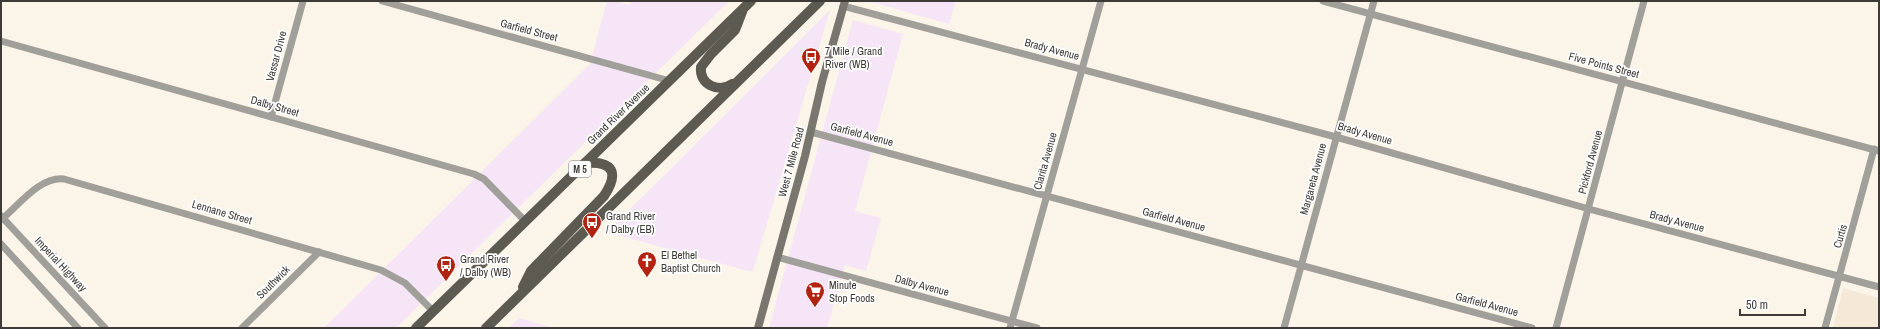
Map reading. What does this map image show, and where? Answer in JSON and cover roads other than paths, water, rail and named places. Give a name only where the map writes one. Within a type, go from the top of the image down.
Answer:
[{"type":"main road","name":"Grand River Avenue","points":[[416,328],[586,164],[751,1]]},
{"type":"main road","points":[[486,328],[820,1]]},
{"type":"main road","name":"West 7 Mile Road","points":[[758,328],[811,132],[822,82],[844,4]]},
{"type":"main road","points":[[740,80],[727,87],[717,88],[709,85],[704,80],[700,71],[702,63],[735,30],[742,10]]},
{"type":"main road","points":[[520,295],[531,271],[604,196],[612,184],[612,170],[606,164],[598,162],[586,164]]},
{"type":"street","name":"Vassar Drive","points":[[271,117],[303,1]]},
{"type":"street","name":"Garfield Street","points":[[382,1],[670,81]]},
{"type":"street","name":"Clarita Avenue","points":[[1011,325],[1101,1]]},
{"type":"street","name":"Five Points Street","points":[[1323,1],[1876,150]]},
{"type":"street","name":"Margareta Avenue","points":[[1284,328],[1374,1]]},
{"type":"street","name":"Pickford Avenue","points":[[1556,328],[1644,1]]},
{"type":"street","name":"Brady Avenue","points":[[844,4],[1336,137],[1589,209],[1879,287]]},
{"type":"street","name":"Dalby Street","points":[[1,41],[474,174],[484,179],[526,222]]},
{"type":"street","name":"Garfield Avenue","points":[[811,132],[1532,328]]},
{"type":"street","name":"Curtis","points":[[1825,328],[1876,150]]},
{"type":"street","name":"Lennane Street","points":[[2,218],[43,183],[49,180],[60,179],[381,270],[406,283],[433,311]]},
{"type":"street","name":"Imperial Highway","points":[[2,218],[105,328]]},
{"type":"street","points":[[1,244],[78,328]]},
{"type":"street","name":"Southwick","points":[[242,328],[319,252]]},
{"type":"street","name":"Dalby Avenue","points":[[777,257],[1011,325],[1037,328]]},
{"type":"place","name":"7 Mile / Grand River (WB)","points":[[811,74]]},
{"type":"place","name":"Grand River / Dalby (EB)","points":[[592,239]]},
{"type":"place","name":"El Bethel Baptist Church","points":[[647,278]]},
{"type":"place","name":"Grand River / Dalby (WB)","points":[[446,282]]},
{"type":"place","name":"Minute Stop Foods","points":[[815,308]]}]
